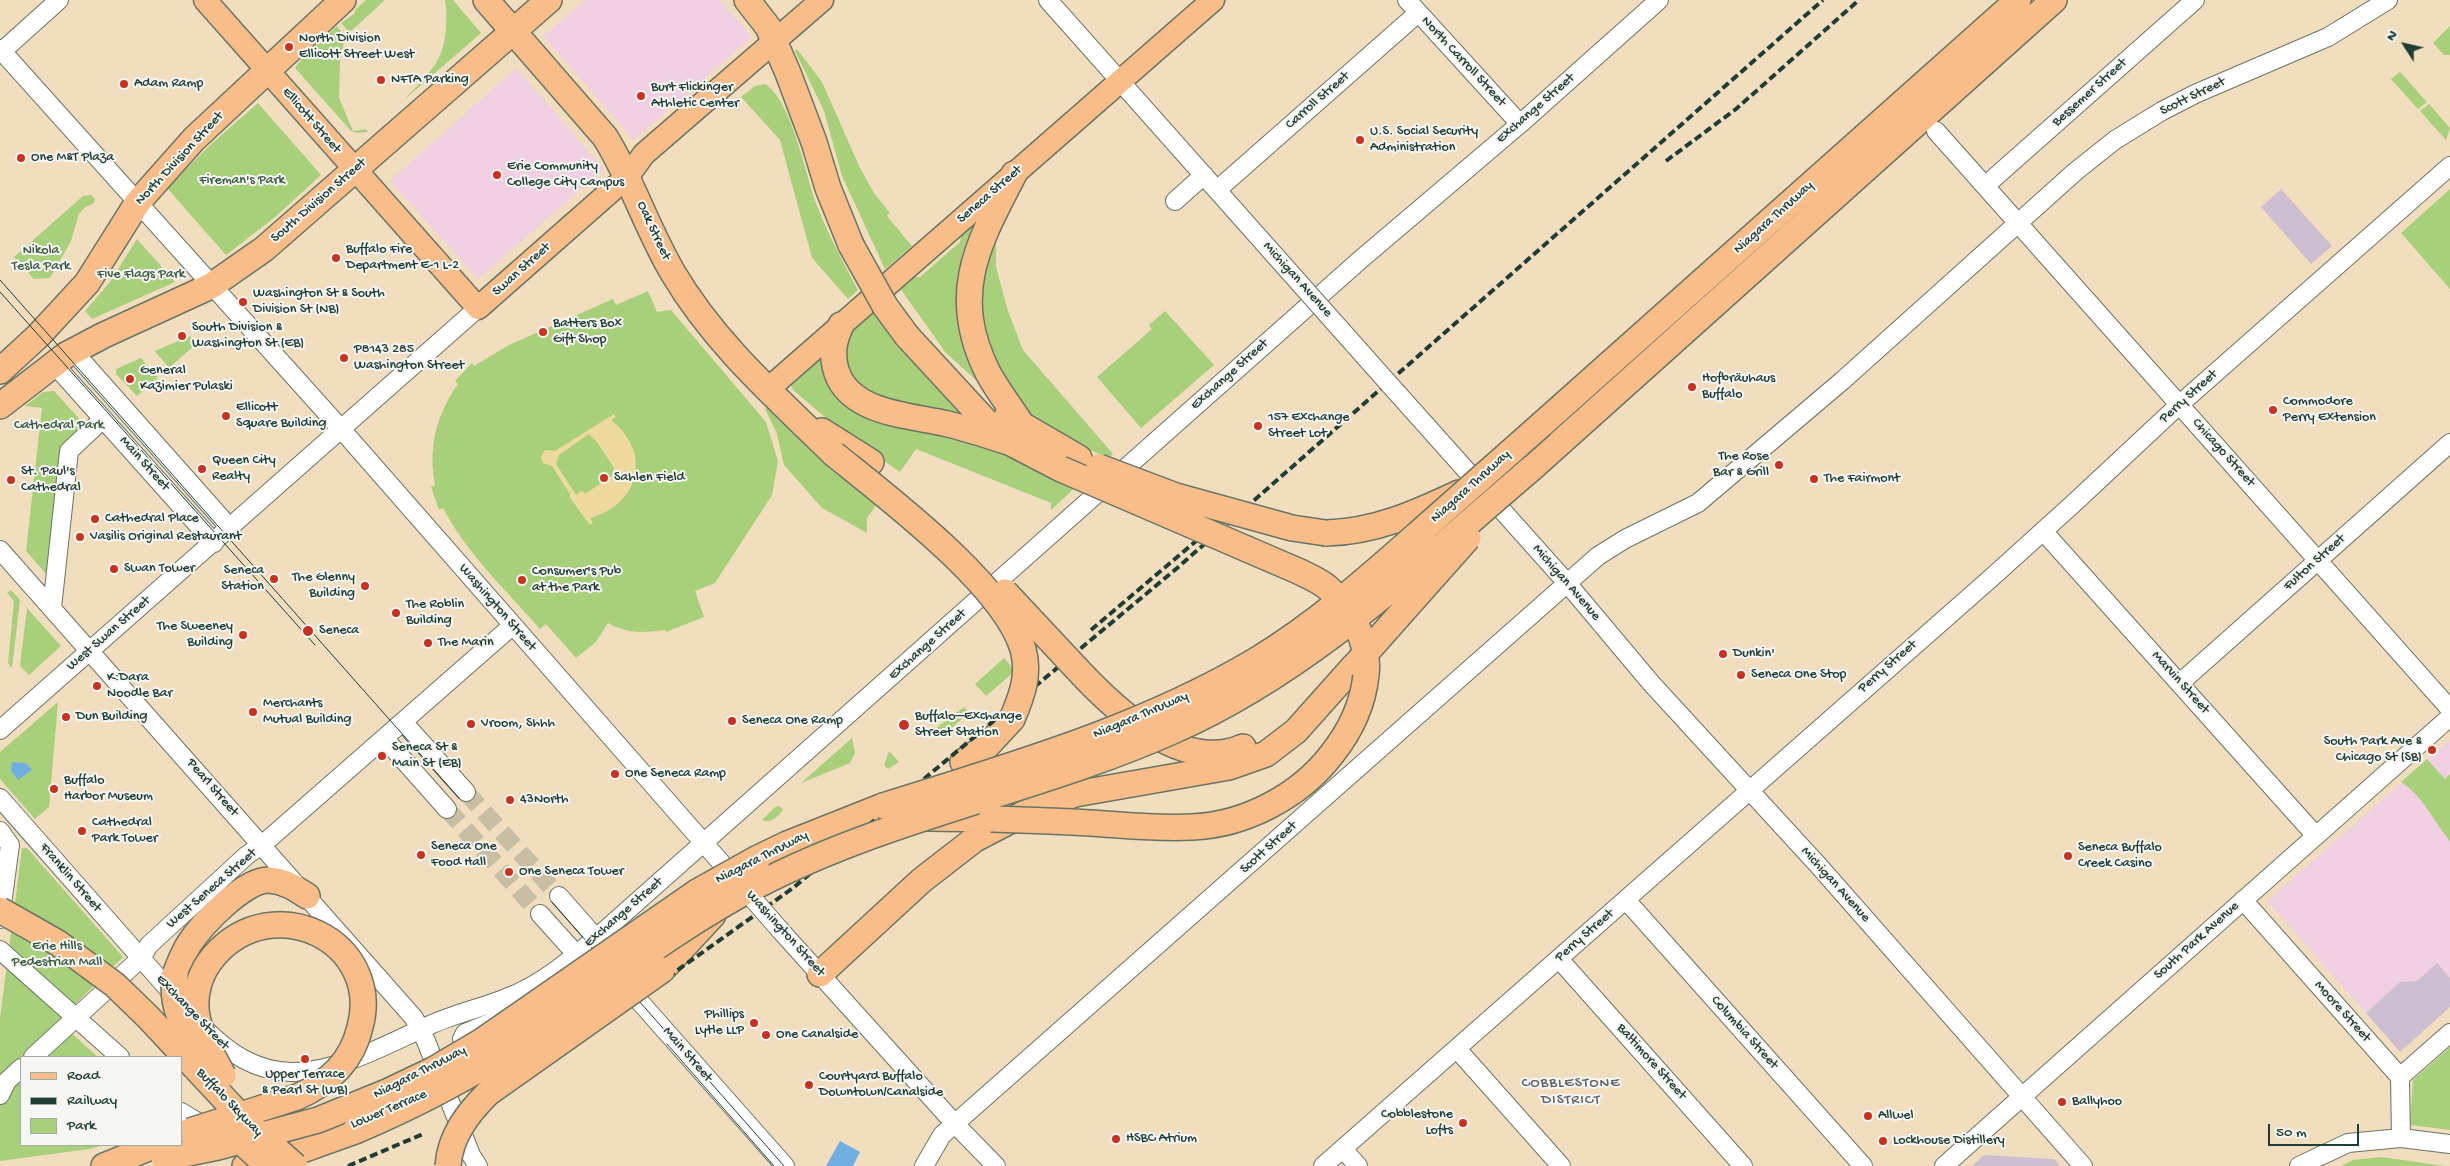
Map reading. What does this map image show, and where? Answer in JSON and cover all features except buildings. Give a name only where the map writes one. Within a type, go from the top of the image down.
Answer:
[{"type":"highway","name":"North Division Street","points":[[0,370],[38,336],[86,283],[138,202],[194,140],[343,0]]},
{"type":"highway","name":"Oak Street","points":[[486,0],[589,116],[605,137],[628,176],[654,236],[687,294],[723,343],[767,390],[788,409]]},
{"type":"highway","name":"South Division Street","points":[[0,406],[62,358],[211,286],[278,237],[355,171],[512,30],[549,0]]},
{"type":"highway","points":[[747,0],[768,27],[799,98],[828,188],[851,245],[886,306],[908,336],[980,417],[1016,434],[1070,464],[1298,571],[1328,588],[1347,609],[1357,628],[1366,656],[1364,693],[1356,717],[1342,741],[1322,766],[1287,796],[1264,809],[1219,824],[1193,827],[1152,827],[1051,820],[921,818]]},
{"type":"highway","name":"Niagara Thruway","points":[[109,1166],[218,1148],[287,1130],[336,1113],[389,1091],[432,1070],[482,1040],[697,892],[786,844],[883,806],[1102,734],[1158,711],[1208,687],[1256,660],[1309,624],[1367,579],[2018,0]]},
{"type":"highway","name":"Niagara Thruway","points":[[245,1166],[288,1155],[355,1131],[438,1093],[522,1042],[675,936],[719,908],[756,886],[793,868],[851,843],[921,818],[1117,754],[1172,732],[1232,703],[1264,684],[1347,626],[1532,468],[2054,0]]},
{"type":"highway","points":[[1014,174],[979,245],[970,280],[969,307],[979,353],[1016,434]]},
{"type":"highway","points":[[841,325],[833,348],[837,373],[848,391],[858,399],[883,410],[951,424],[1016,434]]},
{"type":"highway","points":[[788,409],[871,462],[958,542],[1106,700],[1134,722],[1177,745],[1204,752],[1220,752],[1246,746],[1261,739],[1298,714],[1354,666]]},
{"type":"highway","points":[[788,409],[834,454],[924,529],[973,577],[1002,610],[1016,631],[1024,658],[1026,672],[1023,695],[1012,719],[1000,734],[987,746],[963,762],[883,806]]},
{"type":"highway","points":[[1070,464],[1292,528],[1326,533],[1348,532],[1396,521],[1468,489]]},
{"type":"highway","points":[[820,974],[922,880],[959,850],[1006,822],[1075,794],[1229,767],[1266,754],[1296,731],[1532,468]]},
{"type":"highway","points":[[301,1166],[269,1126],[188,1034],[182,1024],[174,1001],[175,975],[181,958],[206,923],[237,895],[255,883],[267,880],[292,885],[307,896]]},
{"type":"highway","points":[[448,1166],[454,1138],[465,1118],[488,1093],[662,970],[719,908]]},
{"type":"highway","name":"Buffalo Skyway","points":[[0,910],[58,942],[115,985],[148,1017],[247,1124],[295,1166]]},
{"type":"highway","points":[[182,1134],[297,1097],[314,1089],[340,1068],[350,1054],[358,1036],[363,1007],[362,992],[355,973],[347,959],[333,944],[307,929],[275,924],[254,928],[235,936],[208,963],[198,988],[196,1015],[202,1034],[223,1075]]},
{"type":"highway","points":[[0,928],[43,952],[91,988],[115,1008],[161,1056]]},
{"type":"highway","name":"Buffalo Skyway","points":[[182,1079],[231,1132],[268,1166]]},
{"type":"highway","points":[[104,1166],[154,1146]]},
{"type":"main road","name":"Ellicott Street","points":[[205,0],[478,308]]},
{"type":"main road","name":"Swan Street","points":[[478,308],[628,176],[644,154],[822,0]]},
{"type":"main road","name":"Seneca Street","points":[[767,390],[1122,81],[1212,0]]},
{"type":"street","points":[[1,51],[59,0]]},
{"type":"street","name":"Michigan Avenue","points":[[1048,0],[1567,583],[1651,683],[1884,940],[2021,1098],[2083,1166]]},
{"type":"street","name":"Exchange Street","points":[[141,958],[225,1049],[243,1060],[269,1070],[310,1071],[334,1065],[400,1040],[421,1029],[522,991],[551,973],[586,946],[704,843],[1353,266],[1520,124],[1659,0]]},
{"type":"street","name":"Bessemer Street","points":[[1985,186],[2195,0]]},
{"type":"street","name":"Scott Street","points":[[924,1166],[942,1135],[1598,556],[1625,539],[1698,503],[1842,380],[2076,171],[2131,130],[2195,94],[2328,37],[2388,0]]},
{"type":"street","name":"North Carroll Street","points":[[1412,6],[1520,124]]},
{"type":"street","name":"Carroll Street","points":[[1217,190],[1412,6]]},
{"type":"street","name":"Washington Street","points":[[1,51],[342,430],[780,930],[955,1124],[996,1166]]},
{"type":"street","name":"Chicago Street","points":[[1936,131],[2450,708]]},
{"type":"street","name":"Perry Street","points":[[1323,1166],[2043,531],[2180,404],[2450,166]]},
{"type":"street","points":[[1175,201],[1204,175]]},
{"type":"street","name":"Swan Street","points":[[221,536],[478,308]]},
{"type":"street","name":"Main Street","points":[[62,358],[103,419],[221,536]]},
{"type":"street","name":"Main Street","points":[[62,358],[221,536]]},
{"type":"street","points":[[52,608],[69,451],[103,419]]},
{"type":"street","name":"Fulton Street","points":[[2180,683],[2450,442]]},
{"type":"street","name":"Marvin Street","points":[[2043,531],[2316,836]]},
{"type":"street","name":"West Swan Street","points":[[0,730],[221,536]]},
{"type":"street","name":"Pearl Street","points":[[0,550],[414,1018],[421,1029],[478,1166]]},
{"type":"street","points":[[395,729],[512,626]]},
{"type":"street","name":"South Park Avenue","points":[[1944,1166],[2450,716]]},
{"type":"street","points":[[395,729],[466,792]]},
{"type":"street","points":[[395,729],[447,809]]},
{"type":"street","name":"West Seneca Street","points":[[34,1056],[141,958],[149,945],[247,855],[262,845],[395,729]]},
{"type":"street","name":"Franklin Street","points":[[0,798],[141,958]]},
{"type":"street","points":[[0,919],[5,838],[28,830]]},
{"type":"street","name":"Main Street","points":[[559,896],[586,946],[776,1166]]},
{"type":"street","name":"Columbia Street","points":[[1626,900],[1863,1166]]},
{"type":"street","name":"Moore Street","points":[[2243,900],[2400,1077]]},
{"type":"street","name":"Main Street","points":[[540,914],[586,946],[785,1166]]},
{"type":"street","points":[[0,950],[119,1056]]},
{"type":"street","name":"Baltimore Street","points":[[1559,959],[1743,1166]]},
{"type":"street","name":"Lower Terrace","points":[[182,1113],[218,1134],[236,1140],[265,1143],[290,1142],[324,1136],[369,1121],[443,1085],[518,1037],[567,1002],[552,985],[497,1022],[469,1030],[462,1039],[477,1063]]},
{"type":"street","points":[[2401,1138],[2400,1077],[2450,1032]]},
{"type":"street","points":[[1457,1049],[1561,1166]]},
{"type":"street","points":[[4,1088],[20,1069]]},
{"type":"street","points":[[2300,1166],[2348,1143],[2401,1138],[2450,1144]]},
{"type":"street","points":[[1342,1149],[1358,1166]]},
{"type":"shaded area","name":"Erie Community College City Campus","points":[[586,0],[720,0],[752,37],[634,140],[543,36]]},
{"type":"shaded area","name":"Erie Community College City Campus","points":[[516,68],[604,169],[478,279],[390,181]]},
{"type":"shaded area","points":[[2281,189],[2332,246],[2311,264],[2261,207]]},
{"type":"shaded area","points":[[2450,740],[2450,978],[2436,964],[2417,981],[2400,982],[2366,1013],[2267,901]]},
{"type":"shaded area","points":[[2437,963],[2450,978],[2450,1007],[2400,1052],[2366,1013],[2400,982],[2417,981]]},
{"type":"shaded area","points":[[1984,1155],[2054,1159],[2060,1166],[1972,1166]]},
{"type":"green space","points":[[366,0],[385,0],[351,31],[348,31],[341,23],[354,14],[356,9]]},
{"type":"green space","points":[[445,0],[453,0],[481,33],[404,100],[438,60],[445,40]]},
{"type":"green space","points":[[337,26],[345,38],[340,61],[339,98],[353,131],[366,129],[368,132],[357,133],[351,131],[295,68],[303,57]]},
{"type":"green space","points":[[2450,26],[2450,55],[2444,55],[2433,43]]},
{"type":"green space","points":[[797,49],[822,82],[860,168],[874,193],[890,213],[887,216],[912,246],[885,269],[842,176],[824,111],[795,51]]},
{"type":"green space","points":[[2400,72],[2427,102],[2418,109],[2391,79]]},
{"type":"green space","points":[[765,84],[775,93],[791,123],[822,219],[858,290],[848,299],[812,258],[780,140],[741,97],[755,86]]},
{"type":"green space","name":"Fireman's Park","points":[[258,103],[321,175],[274,218],[226,255],[167,188],[209,146]]},
{"type":"green space","points":[[2429,104],[2450,128],[2446,140],[2420,111]]},
{"type":"green space","points":[[2450,189],[2450,289],[2401,233]]},
{"type":"green space","name":"Nikola Tesla Park","points":[[91,195],[95,199],[94,203],[84,208],[79,214],[71,241],[50,278],[34,279],[14,257],[83,196]]},
{"type":"green space","points":[[975,222],[979,225],[983,377],[977,381],[946,353],[900,288],[911,277],[920,277],[960,242],[962,232]]},
{"type":"green space","points":[[998,234],[996,242],[996,267],[1008,311],[1023,350],[1113,454],[1108,458],[1064,438],[1041,423],[1023,407],[989,356],[976,283]]},
{"type":"green space","name":"Five Flags Park","points":[[137,239],[175,282],[92,319],[85,311],[110,282]]},
{"type":"green space","name":"Sahlen Field","points":[[648,291],[657,312],[671,310],[766,422],[778,461],[772,495],[715,583],[695,591],[704,617],[666,632],[665,630],[629,631],[608,623],[596,642],[576,658],[546,624],[540,629],[475,556],[443,508],[439,510],[431,487],[435,485],[433,445],[439,420],[458,384],[455,381],[472,363],[474,366],[509,345],[613,299],[616,305]]},
{"type":"green space","points":[[874,309],[915,362],[962,409],[957,415],[878,399],[845,373],[846,335]]},
{"type":"green space","points":[[1165,311],[1214,365],[1141,428],[1097,377],[1152,329],[1149,325]]},
{"type":"green space","points":[[190,336],[196,344],[169,368],[155,351]]},
{"type":"green space","points":[[819,357],[824,360],[825,377],[833,392],[1003,447],[1077,486],[1051,510],[1051,503],[916,449],[900,472],[845,434],[793,390],[790,384]]},
{"type":"green space","points":[[141,358],[158,378],[137,396],[116,374],[116,369]]},
{"type":"green space","name":"Cathedral Park","points":[[54,391],[86,426],[64,447],[50,574],[46,574],[26,551],[42,408],[25,406],[43,392]]},
{"type":"green space","points":[[767,407],[879,501],[867,518],[867,533],[822,508],[784,465],[777,434],[765,409]]},
{"type":"green space","points":[[11,590],[20,600],[12,668],[8,663],[14,601],[7,593]]},
{"type":"green space","points":[[27,608],[61,646],[29,675],[20,666]]},
{"type":"green space","points":[[1004,658],[1015,671],[986,696],[975,684]]},
{"type":"green space","points":[[58,702],[49,807],[35,819],[0,779],[0,752]]},
{"type":"green space","points":[[964,707],[969,713],[942,736],[935,729]]},
{"type":"green space","points":[[852,738],[855,753],[850,763],[801,783]]},
{"type":"green space","points":[[889,751],[899,762],[888,769],[884,765]]},
{"type":"green space","points":[[2427,759],[2445,779],[2450,774],[2450,841],[2422,802],[2401,782]]},
{"type":"green space","points":[[779,806],[783,809],[777,817],[768,821],[762,820],[775,807]]},
{"type":"green space","name":"Erie Hills Pedestrian Mall","points":[[22,848],[27,848],[123,957],[58,1021],[97,1056],[20,1056],[20,1146],[100,1146],[0,1161],[0,1018]]},
{"type":"green space","points":[[2450,1047],[2450,1130],[2410,1125],[2413,1080]]},
{"type":"green space","points":[[2381,1157],[2445,1166],[2341,1166],[2353,1160]]},
{"type":"sand","points":[[614,414],[616,417],[611,420],[624,433],[632,447],[636,462],[635,476],[629,490],[620,502],[607,511],[590,518],[593,523],[590,525],[570,498],[570,494],[552,466],[543,463],[541,457],[545,450],[555,451]],"holes":[[[589,434],[597,442],[614,468],[612,476],[586,493],[581,491],[576,495],[556,464],[559,455]]]},
{"type":"water","points":[[12,762],[26,763],[32,770],[18,780],[11,771]]},
{"type":"water","points":[[840,1141],[860,1152],[853,1166],[826,1166]]},
{"type":"tunnel","points":[[466,792],[559,896]]},
{"type":"tunnel","points":[[447,809],[540,914]]},
{"type":"tram line","points":[[0,280],[459,798]]},
{"type":"tram line","points":[[0,292],[315,645]]},
{"type":"tram line","points":[[552,902],[784,1166]]},
{"type":"tram line","points":[[667,1044],[774,1166]]},
{"type":"railway","points":[[658,984],[793,888],[1176,569],[1823,0]]},
{"type":"railway","points":[[1666,161],[1736,109],[1859,0]]},
{"type":"railway","points":[[1091,630],[1234,509]]},
{"type":"railway","points":[[348,1166],[423,1134]]},
{"type":"place","name":"North Division Ellicott Street West","points":[[289,47]]},
{"type":"place","name":"NFTA Parking","points":[[381,80]]},
{"type":"place","name":"Adam Ramp","points":[[124,84]]},
{"type":"place","name":"Burt Flickinger Athletic Center","points":[[641,96]]},
{"type":"place","name":"U.S. Social Security Administration","points":[[1360,140]]},
{"type":"place","name":"One M&T Plaza","points":[[21,158]]},
{"type":"place","name":"Erie Community College City Campus","points":[[497,175]]},
{"type":"place","name":"Buffalo Fire Department E-1 L-2","points":[[336,258]]},
{"type":"place","name":"Washington St & South Division St (NB)","points":[[243,302]]},
{"type":"place","name":"Batters Box Gift Shop","points":[[543,332]]},
{"type":"place","name":"South Division & Washington St (EB)","points":[[182,336]]},
{"type":"place","name":"P8143 285 Washington Street","points":[[344,358]]},
{"type":"place","name":"General Kazimier Pulaski","points":[[130,379]]},
{"type":"place","name":"Hofbräuhaus Buffalo","points":[[1692,387]]},
{"type":"place","name":"Commodore Perry Extension","points":[[2273,410]]},
{"type":"place","name":"Ellicott Square Building","points":[[226,416]]},
{"type":"place","name":"157 Exchange Street Lot","points":[[1258,426]]},
{"type":"place","name":"The Rose Bar & Grill","points":[[1779,465]]},
{"type":"place","name":"Queen City Realty","points":[[202,469]]},
{"type":"place","name":"Sahlen Field","points":[[604,478]]},
{"type":"place","name":"The Fairmont","points":[[1814,479]]},
{"type":"place","name":"St. Paul's Cathedral","points":[[11,480]]},
{"type":"place","name":"Cathedral Place","points":[[95,519]]},
{"type":"place","name":"Vasilis Original Restaurant","points":[[80,537]]},
{"type":"place","name":"Swan Tower","points":[[114,569]]},
{"type":"place","name":"Seneca Station","points":[[274,579]]},
{"type":"place","name":"Consumer's Pub at the Park","points":[[522,580]]},
{"type":"place","name":"The Glenny Building","points":[[365,586]]},
{"type":"place","name":"The Roblin Building","points":[[396,613]]},
{"type":"place","name":"Seneca","points":[[308,631]]},
{"type":"place","name":"The Sweeney Building","points":[[243,635]]},
{"type":"place","name":"The Marin","points":[[428,643]]},
{"type":"place","name":"Dunkin'","points":[[1723,654]]},
{"type":"place","name":"Seneca One Stop","points":[[1741,675]]},
{"type":"place","name":"K:Dara Noodle Bar","points":[[97,686]]},
{"type":"place","name":"Merchants Mutual Building","points":[[253,712]]},
{"type":"place","name":"Dun Building","points":[[66,717]]},
{"type":"place","name":"Seneca One Ramp","points":[[732,721]]},
{"type":"place","name":"Vroom, Shhh","points":[[471,724]]},
{"type":"place","name":"Buffalo–Exchange Street Station","points":[[904,725]]},
{"type":"place","name":"South Park Ave & Chicago St (SB)","points":[[2432,750]]},
{"type":"place","name":"Seneca St & Main St (EB)","points":[[382,756]]},
{"type":"place","name":"One Seneca Ramp","points":[[615,774]]},
{"type":"place","name":"Buffalo Harbor Museum","points":[[54,789]]},
{"type":"place","name":"43North","points":[[510,800]]},
{"type":"place","name":"Cathedral Park Tower","points":[[82,831]]},
{"type":"place","name":"Seneca One Food Hall","points":[[421,855]]},
{"type":"place","name":"Seneca Buffalo Creek Casino","points":[[2068,856]]},
{"type":"place","name":"One Seneca Tower","points":[[509,872]]},
{"type":"place","name":"Phillips Lytle LLP","points":[[754,1023]]},
{"type":"place","name":"One Canalside","points":[[766,1035]]},
{"type":"place","name":"Upper Terrace & Pearl St (WB)","points":[[305,1059]]},
{"type":"place","name":"Courtyard Buffalo Downtown/Canalside","points":[[809,1085]]},
{"type":"place","name":"Ballyhoo","points":[[2062,1102]]},
{"type":"place","name":"Allwel","points":[[1868,1116]]},
{"type":"place","name":"Cobblestone Lofts","points":[[1463,1123]]},
{"type":"place","name":"HSBC Atrium","points":[[1116,1139]]},
{"type":"place","name":"Lockhouse Distillery","points":[[1883,1141]]},
{"type":"district","name":"COBBLESTONE DISTRICT","points":[[1571,1092]]}]
